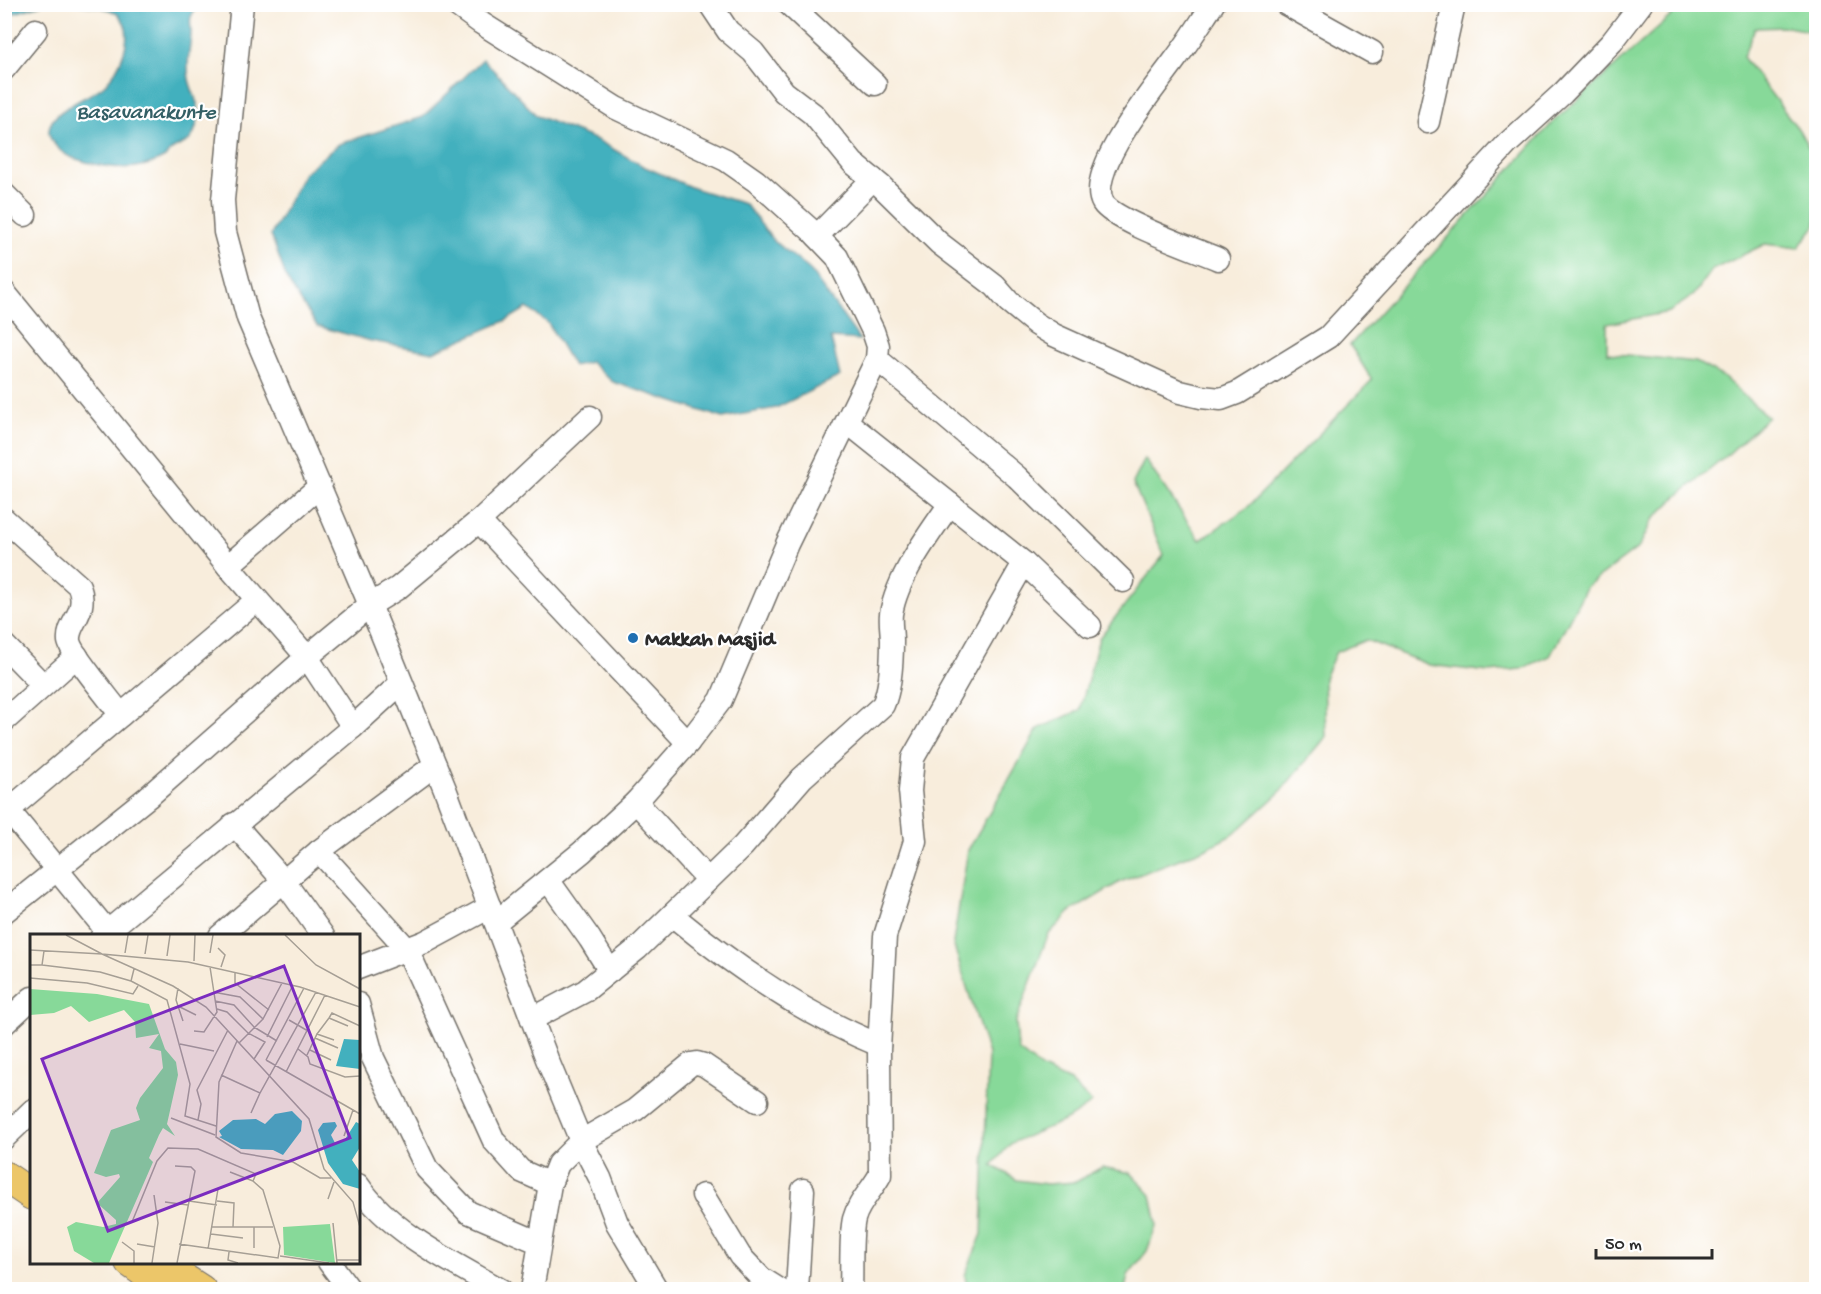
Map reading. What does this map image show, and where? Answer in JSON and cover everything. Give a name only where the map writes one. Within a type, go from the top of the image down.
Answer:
[{"type":"main road","points":[[4,1157],[30,1175]]},
{"type":"main road","points":[[4,1176],[30,1194]]},
{"type":"main road","points":[[131,1264],[169,1290]]},
{"type":"main road","points":[[160,1264],[201,1290]]},
{"type":"street","points":[[242,4],[223,200],[225,232],[248,318],[435,765],[581,1141],[600,1178],[617,1222],[657,1290]]},
{"type":"street","points":[[360,967],[493,914],[548,880],[636,802],[688,743],[721,700],[787,544],[877,359],[878,346],[873,331],[837,257],[756,181],[726,160],[616,108],[481,23],[455,4]]},
{"type":"street","points":[[710,4],[728,31],[753,52],[784,92],[813,114],[853,163],[873,179],[939,243],[995,286],[1009,302],[1036,324],[1074,344],[1180,392],[1221,399],[1237,393],[1328,337],[1508,143],[1563,93],[1612,42],[1641,4]]},
{"type":"street","points":[[789,4],[875,84]]},
{"type":"street","points":[[1214,4],[1125,128],[1101,176],[1099,190],[1104,204],[1118,216],[1218,259]]},
{"type":"street","points":[[1286,4],[1372,52]]},
{"type":"street","points":[[1428,122],[1454,4]]},
{"type":"street","points":[[4,69],[36,30]]},
{"type":"street","points":[[816,236],[873,179]]},
{"type":"street","points":[[4,194],[25,215]]},
{"type":"street","points":[[4,292],[228,566],[307,657],[353,727]]},
{"type":"street","points":[[877,359],[1017,477],[1123,581]]},
{"type":"street","points":[[4,912],[148,797],[307,657],[370,605],[398,588],[479,521],[590,417]]},
{"type":"street","points":[[847,422],[1024,563],[1090,626]]},
{"type":"street","points":[[228,566],[320,486]]},
{"type":"street","points":[[532,1018],[585,991],[637,949],[743,846],[802,777],[883,705],[888,694],[893,601],[918,550],[950,504]]},
{"type":"street","points":[[4,519],[80,586],[83,597],[81,608],[69,641],[77,656],[121,715]]},
{"type":"street","points":[[479,521],[688,743]]},
{"type":"street","points":[[851,1290],[853,1221],[880,1175],[879,1045],[885,936],[915,841],[910,791],[913,758],[1024,563]]},
{"type":"street","points":[[257,600],[7,813],[58,868],[105,933],[353,727],[401,683]]},
{"type":"street","points":[[4,645],[43,684]]},
{"type":"street","points":[[4,721],[77,656]]},
{"type":"street","points":[[222,934],[319,851],[435,765]]},
{"type":"street","points":[[636,802],[708,880]]},
{"type":"street","points":[[234,824],[283,880],[322,934]]},
{"type":"street","points":[[319,851],[407,949],[494,1141],[521,1170],[550,1184]]},
{"type":"street","points":[[548,880],[610,971]]},
{"type":"street","points":[[672,915],[748,974],[823,1020],[879,1045]]},
{"type":"street","points":[[4,1024],[30,1000]]},
{"type":"street","points":[[360,1011],[373,1058],[427,1169],[468,1212],[540,1243]]},
{"type":"street","points":[[532,1290],[550,1184],[558,1164],[581,1141],[634,1110],[691,1064],[704,1065],[756,1101]]},
{"type":"street","points":[[4,1138],[30,1113]]},
{"type":"street","points":[[360,1188],[370,1203],[429,1249],[501,1290]]},
{"type":"street","points":[[797,1290],[803,1190]]},
{"type":"street","points":[[703,1195],[740,1256],[761,1278],[780,1290]]},
{"type":"street","points":[[330,1264],[350,1290]]},
{"type":"green space","points":[[1683,5],[1816,5],[1816,32],[1787,27],[1755,28],[1743,57],[1799,130],[1816,161],[1816,225],[1798,248],[1765,244],[1712,270],[1694,295],[1669,312],[1607,324],[1607,353],[1696,362],[1722,376],[1768,417],[1652,521],[1639,547],[1587,586],[1550,656],[1521,669],[1489,672],[1429,665],[1366,640],[1336,652],[1324,678],[1326,737],[1280,792],[1234,834],[1205,849],[1120,882],[1070,912],[1048,935],[1016,1021],[1018,1050],[1042,1069],[1070,1082],[1092,1103],[1068,1119],[1011,1143],[992,1165],[1017,1180],[1047,1184],[1076,1182],[1102,1167],[1131,1173],[1151,1195],[1157,1224],[1147,1251],[1128,1275],[1125,1289],[967,1289],[965,1275],[982,1234],[988,1054],[953,943],[968,850],[1038,729],[1080,710],[1099,638],[1164,555],[1133,483],[1145,459],[1200,540],[1248,507],[1372,380],[1350,345],[1554,121]]},
{"type":"water","points":[[5,4],[41,4],[41,5],[5,16]]},
{"type":"water","name":"Basavanakunte","points":[[79,5],[197,5],[190,19],[188,73],[198,105],[199,117],[191,139],[172,149],[165,157],[143,166],[107,167],[70,157],[52,141],[49,131],[51,123],[66,108],[95,92],[109,81],[120,62],[127,39],[122,19],[114,12]]},
{"type":"water","points":[[483,59],[537,116],[597,140],[643,166],[693,188],[745,204],[774,241],[809,269],[860,340],[831,338],[840,376],[776,408],[723,418],[613,382],[590,362],[573,366],[548,323],[527,308],[507,320],[433,352],[371,341],[317,326],[287,280],[271,235],[304,173],[339,144],[423,117]]},
{"type":"place","name":"Makkah Masjid","points":[[633,638]]}]
